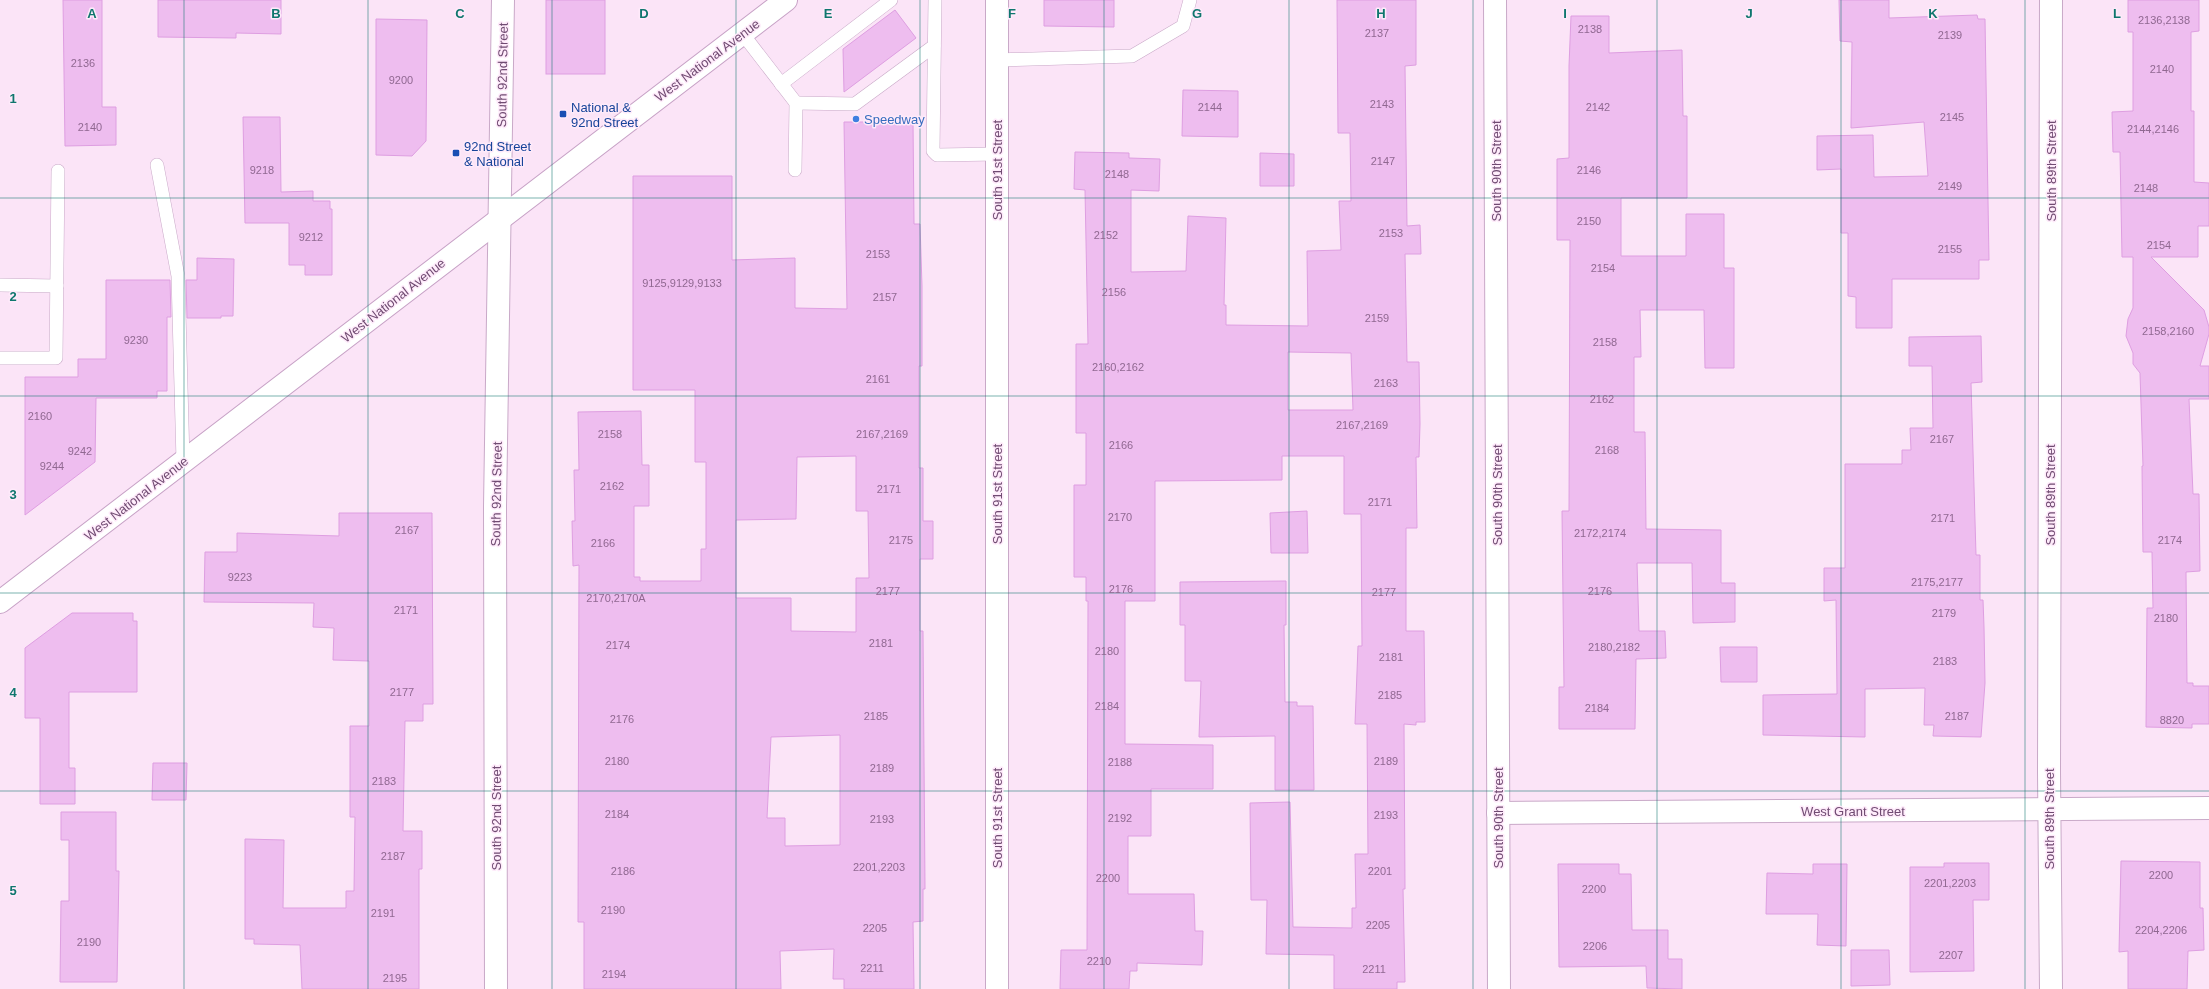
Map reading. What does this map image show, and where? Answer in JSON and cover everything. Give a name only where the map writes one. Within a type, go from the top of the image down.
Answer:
[{"type":"street","name":"South 92nd Street","points":[[496,989],[495,507],[503,0]]},
{"type":"street","name":"West National Avenue","points":[[0,602],[786,0]]},
{"type":"street","name":"South 91st Street","points":[[997,0],[997,989]]},
{"type":"street","name":"South 90th Street","points":[[1495,0],[1499,989]]},
{"type":"street","name":"South 89th Street","points":[[2050,989],[2051,0]]},
{"type":"street","name":"West Grant Street","points":[[1498,813],[2209,808]]},
{"type":"lane","points":[[781,84],[891,0]]},
{"type":"lane","points":[[935,0],[933,151],[937,155],[997,154]]},
{"type":"lane","points":[[997,60],[1132,56],[1183,26],[1190,0]]},
{"type":"lane","points":[[742,33],[796,104],[795,170]]},
{"type":"lane","points":[[796,104],[855,104],[934,46]]},
{"type":"lane","points":[[157,165],[178,276],[183,461]]},
{"type":"lane","points":[[0,358],[56,358],[58,171]]},
{"type":"lane","points":[[0,285],[57,286]]},
{"type":"building","points":[[63,0],[102,0],[102,107],[116,107],[116,145],[65,146]]},
{"type":"building","points":[[158,0],[281,0],[281,34],[236,33],[236,38],[158,37]]},
{"type":"building","points":[[546,0],[605,0],[605,74],[546,74]]},
{"type":"building","points":[[1044,0],[1114,0],[1114,27],[1044,26]]},
{"type":"building","points":[[1337,0],[1416,0],[1416,65],[1405,66],[1407,226],[1420,225],[1421,254],[1405,254],[1407,362],[1419,362],[1420,424],[1419,457],[1416,457],[1417,528],[1406,528],[1406,631],[1424,631],[1425,722],[1416,722],[1416,725],[1404,724],[1405,889],[1403,889],[1405,982],[1397,982],[1397,989],[1334,989],[1334,955],[1266,954],[1267,900],[1251,900],[1250,803],[1290,802],[1293,927],[1352,928],[1352,908],[1356,908],[1355,854],[1368,854],[1367,724],[1355,724],[1358,646],[1362,646],[1361,514],[1344,514],[1344,456],[1282,456],[1282,480],[1155,481],[1155,601],[1125,601],[1125,744],[1213,745],[1213,789],[1151,789],[1151,836],[1128,836],[1128,894],[1194,894],[1195,931],[1203,931],[1202,965],[1137,963],[1137,971],[1130,971],[1129,989],[1060,989],[1061,950],[1087,950],[1088,601],[1086,601],[1086,577],[1074,577],[1074,485],[1086,485],[1086,433],[1076,433],[1076,344],[1088,344],[1085,190],[1074,189],[1075,152],[1129,153],[1129,158],[1160,159],[1159,191],[1131,190],[1131,272],[1186,271],[1188,216],[1226,218],[1224,305],[1226,305],[1226,325],[1308,326],[1307,251],[1341,250],[1339,201],[1351,201],[1350,133],[1338,133]],"holes":[[[1288,352],[1351,353],[1353,410],[1288,410]]]},
{"type":"building","points":[[1839,0],[1889,0],[1889,18],[1977,15],[1978,19],[1985,19],[1989,260],[1979,260],[1979,279],[1892,279],[1892,328],[1856,328],[1856,297],[1848,296],[1848,233],[1841,233],[1841,169],[1817,170],[1817,136],[1873,135],[1874,177],[1928,176],[1924,122],[1851,128],[1852,42],[1840,41]]},
{"type":"building","points":[[2128,0],[2199,0],[2199,31],[2191,32],[2191,111],[2194,111],[2194,182],[2209,183],[2209,226],[2198,226],[2198,257],[2151,257],[2204,310],[2209,327],[2209,334],[2200,366],[2209,366],[2209,399],[2189,399],[2193,494],[2199,494],[2200,571],[2186,572],[2187,683],[2193,683],[2193,686],[2209,686],[2209,724],[2192,724],[2192,728],[2146,727],[2147,608],[2153,608],[2152,552],[2143,552],[2143,466],[2140,373],[2133,364],[2133,353],[2126,336],[2128,319],[2133,308],[2133,257],[2122,257],[2120,152],[2113,152],[2112,112],[2133,111],[2133,32],[2128,32]]},
{"type":"building","points":[[895,10],[916,38],[844,92],[843,49]]},
{"type":"building","points":[[1571,16],[1609,16],[1609,53],[1682,50],[1683,116],[1687,116],[1687,198],[1621,198],[1621,256],[1686,256],[1686,214],[1724,214],[1724,268],[1734,268],[1734,368],[1705,368],[1704,310],[1640,310],[1641,357],[1634,357],[1634,432],[1645,432],[1646,529],[1721,530],[1721,583],[1735,583],[1735,622],[1693,623],[1692,563],[1637,563],[1639,631],[1665,631],[1666,658],[1636,659],[1635,729],[1559,729],[1559,687],[1564,687],[1562,511],[1569,511],[1570,240],[1557,240],[1557,159],[1569,158],[1569,66]]},
{"type":"building","points":[[376,19],[427,20],[426,141],[412,156],[376,155]]},
{"type":"building","points":[[1183,90],[1238,91],[1238,137],[1182,136]]},
{"type":"building","points":[[243,117],[280,117],[281,192],[313,191],[313,201],[330,201],[330,209],[332,209],[332,275],[305,275],[305,265],[289,265],[289,223],[245,223]]},
{"type":"building","points":[[844,122],[913,122],[914,224],[920,224],[922,286],[922,366],[919,366],[919,468],[923,468],[923,521],[933,521],[933,559],[920,559],[920,631],[923,631],[925,889],[923,889],[923,921],[913,922],[914,989],[844,989],[844,979],[833,979],[834,949],[780,951],[781,989],[584,989],[584,922],[578,922],[579,565],[573,566],[572,521],[575,521],[574,470],[579,470],[578,412],[641,411],[642,465],[649,465],[649,506],[634,506],[634,577],[640,577],[640,581],[701,581],[701,549],[706,549],[706,462],[695,462],[695,390],[633,390],[633,176],[732,176],[732,260],[795,258],[795,308],[847,309]],"holes":[[[856,456],[856,511],[868,511],[869,578],[856,578],[856,632],[791,631],[791,598],[736,598],[736,520],[796,519],[797,457]],[[840,735],[840,845],[785,846],[785,818],[767,818],[771,737]]]},
{"type":"building","points":[[1260,153],[1294,154],[1294,186],[1260,186]]},
{"type":"building","points":[[197,258],[234,259],[233,316],[221,316],[221,318],[187,318],[186,280],[197,280]]},
{"type":"building","points":[[106,280],[170,280],[171,317],[167,317],[167,391],[157,391],[157,398],[96,398],[95,462],[25,515],[25,377],[78,377],[78,359],[106,359]]},
{"type":"building","points":[[1981,336],[1982,382],[1971,383],[1976,555],[1980,555],[1980,600],[1983,600],[1984,627],[1985,683],[1981,737],[1933,736],[1934,725],[1924,725],[1925,688],[1865,689],[1865,737],[1763,735],[1763,695],[1837,694],[1836,600],[1824,601],[1824,568],[1845,568],[1845,464],[1902,464],[1902,450],[1911,450],[1910,428],[1933,428],[1932,366],[1909,366],[1909,337]]},
{"type":"building","points":[[1307,511],[1308,553],[1271,553],[1270,513]]},
{"type":"building","points":[[339,513],[432,513],[433,704],[423,704],[423,721],[405,721],[403,831],[422,831],[422,869],[419,869],[419,989],[302,989],[300,945],[254,944],[254,939],[245,939],[245,839],[284,840],[283,908],[346,908],[346,891],[354,891],[355,817],[350,817],[350,726],[369,726],[369,661],[333,660],[334,628],[313,627],[314,603],[204,602],[205,552],[237,552],[237,533],[339,536]]},
{"type":"building","points":[[1286,581],[1286,625],[1284,625],[1285,702],[1297,702],[1297,706],[1313,706],[1314,790],[1275,790],[1275,736],[1199,737],[1201,681],[1185,681],[1185,625],[1180,625],[1180,582]]},
{"type":"building","points":[[72,613],[133,613],[133,621],[137,621],[137,692],[69,692],[69,768],[75,768],[75,804],[40,804],[40,718],[25,718],[25,648]]},
{"type":"building","points":[[1720,647],[1757,647],[1757,682],[1721,682]]},
{"type":"building","points":[[153,763],[187,763],[186,800],[152,800]]},
{"type":"building","points":[[61,812],[116,812],[116,871],[119,871],[117,982],[60,982],[61,901],[69,901],[69,840],[61,840]]},
{"type":"building","points":[[2121,861],[2200,862],[2200,908],[2203,908],[2204,950],[2188,951],[2187,989],[2128,989],[2128,951],[2119,952]]},
{"type":"building","points":[[1944,863],[1989,863],[1989,900],[1973,900],[1974,971],[1910,972],[1910,867],[1944,867]]},
{"type":"building","points":[[1558,864],[1619,864],[1619,874],[1631,874],[1632,930],[1668,930],[1668,959],[1682,959],[1682,989],[1647,988],[1646,966],[1559,967]]},
{"type":"building","points":[[1813,864],[1847,864],[1846,946],[1817,945],[1818,914],[1766,914],[1767,873],[1813,874]]},
{"type":"building","points":[[1851,950],[1889,950],[1890,985],[1851,986]]},
{"type":"place","name":"National & 92nd Street","points":[[563,114]]},
{"type":"place","name":"Speedway","points":[[856,119]]},
{"type":"place","name":"92nd Street & National","points":[[456,153]]}]
